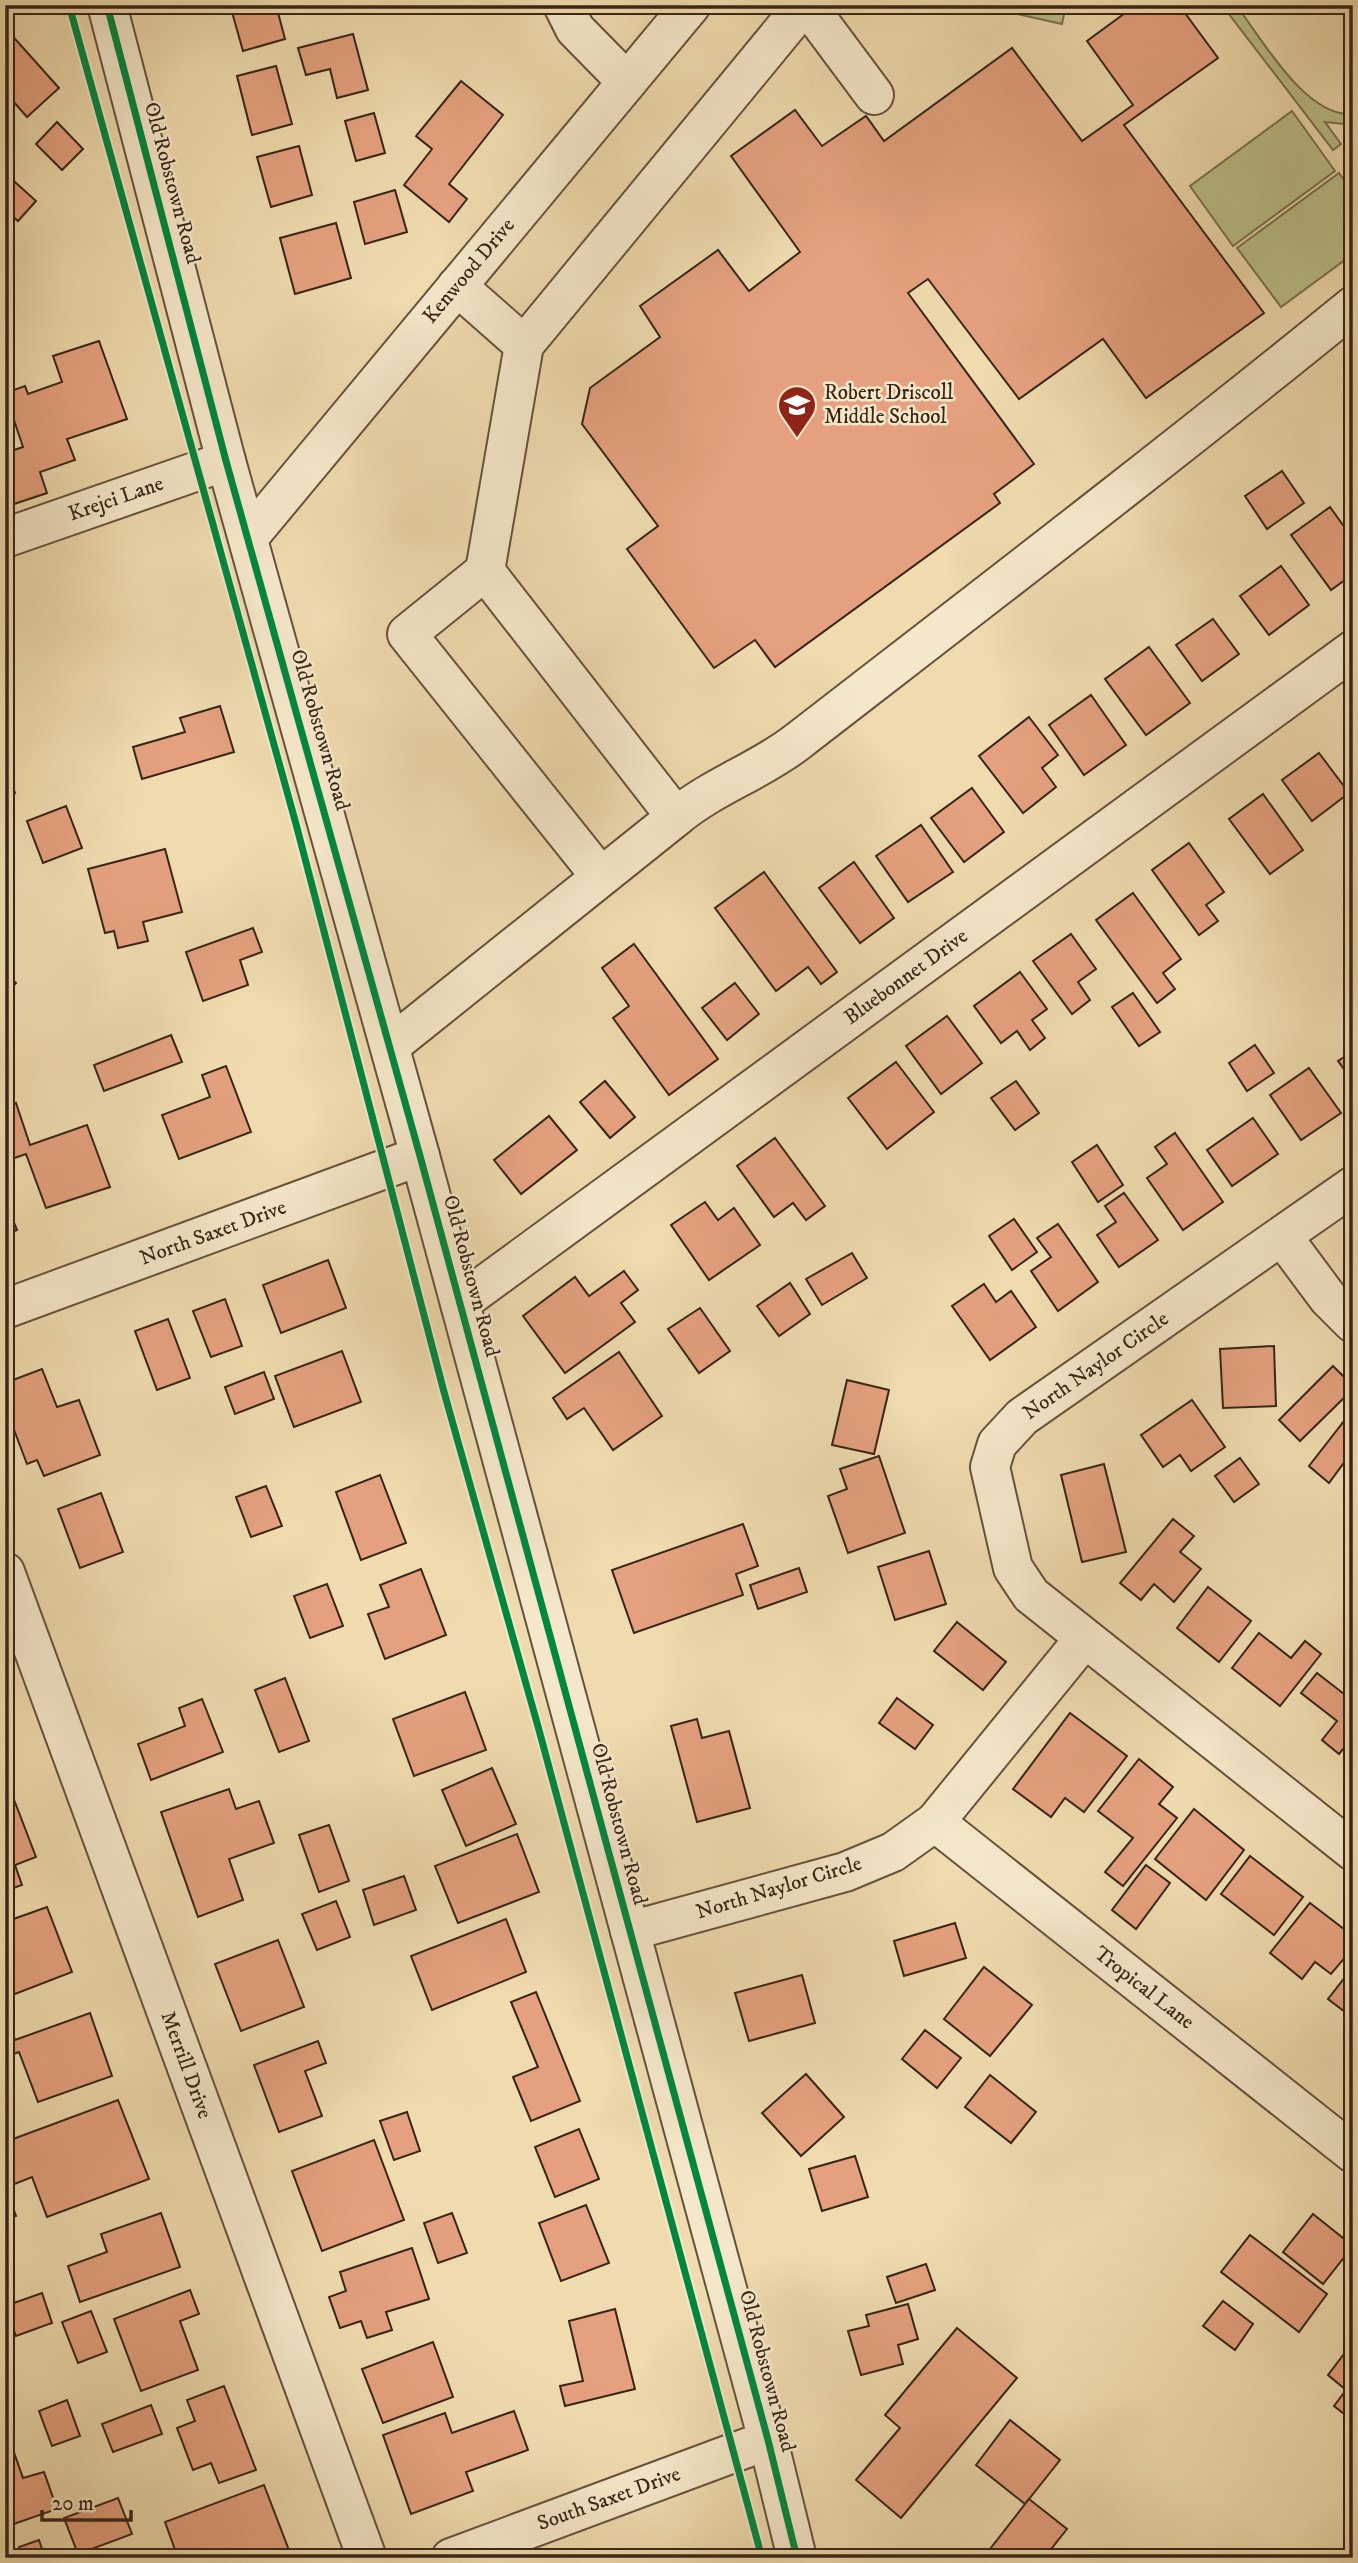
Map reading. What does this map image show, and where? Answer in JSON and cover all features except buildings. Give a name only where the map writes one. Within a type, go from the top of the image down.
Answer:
[{"type":"street","name":"Old Robstown Road","points":[[107,5],[226,460],[420,1156],[768,2441],[797,2558]]},
{"type":"street","points":[[563,5],[575,29],[627,82]]},
{"type":"street","name":"Kenwood Drive","points":[[248,538],[691,5]]},
{"type":"street","points":[[601,877],[407,634],[485,571],[524,345],[805,5],[874,95]]},
{"type":"street","points":[[457,286],[524,345]]},
{"type":"street","points":[[390,1046],[692,804],[786,750],[1196,434],[1353,306]]},
{"type":"street","name":"Krejci Lane","points":[[5,538],[226,460]]},
{"type":"street","points":[[485,571],[676,817]]},
{"type":"street","name":"Bluebonnet Drive","points":[[460,1303],[1353,650]]},
{"type":"street","name":"North Saxet Drive","points":[[5,1309],[420,1156]]},
{"type":"street","name":"North Naylor Circle","points":[[1353,1186],[1022,1417],[997,1444],[990,1467],[1013,1568],[1031,1595],[1353,1851]]},
{"type":"street","points":[[1282,1236],[1328,1298],[1353,1323]]},
{"type":"street","name":"Merrill Drive","points":[[5,1573],[367,2558]]},
{"type":"street","name":"North Naylor Circle","points":[[630,1931],[845,1872],[893,1852],[934,1822],[1084,1639]]},
{"type":"street","name":"Tropical Lane","points":[[934,1822],[1353,2153]]},
{"type":"street","name":"South Saxet Drive","points":[[451,2558],[768,2441]]},
{"type":"green space","points":[[976,5],[1066,5],[1062,24]]},
{"type":"green space","points":[[1222,5],[1236,5],[1272,55],[1302,90],[1336,112],[1353,114],[1353,125],[1325,122],[1341,144],[1333,150]]},
{"type":"green space","points":[[1292,111],[1335,171],[1233,246],[1190,186]]},
{"type":"green space","points":[[1339,173],[1353,192],[1353,254],[1281,307],[1237,248]]},
{"type":"cycle path","points":[[69,5],[296,824],[444,1392],[539,1730],[762,2558]]},
{"type":"cycle path","points":[[107,5],[226,461],[420,1156],[768,2440],[797,2558]]},
{"type":"place","name":"Robert Driscoll Middle School","points":[[797,439]]}]
